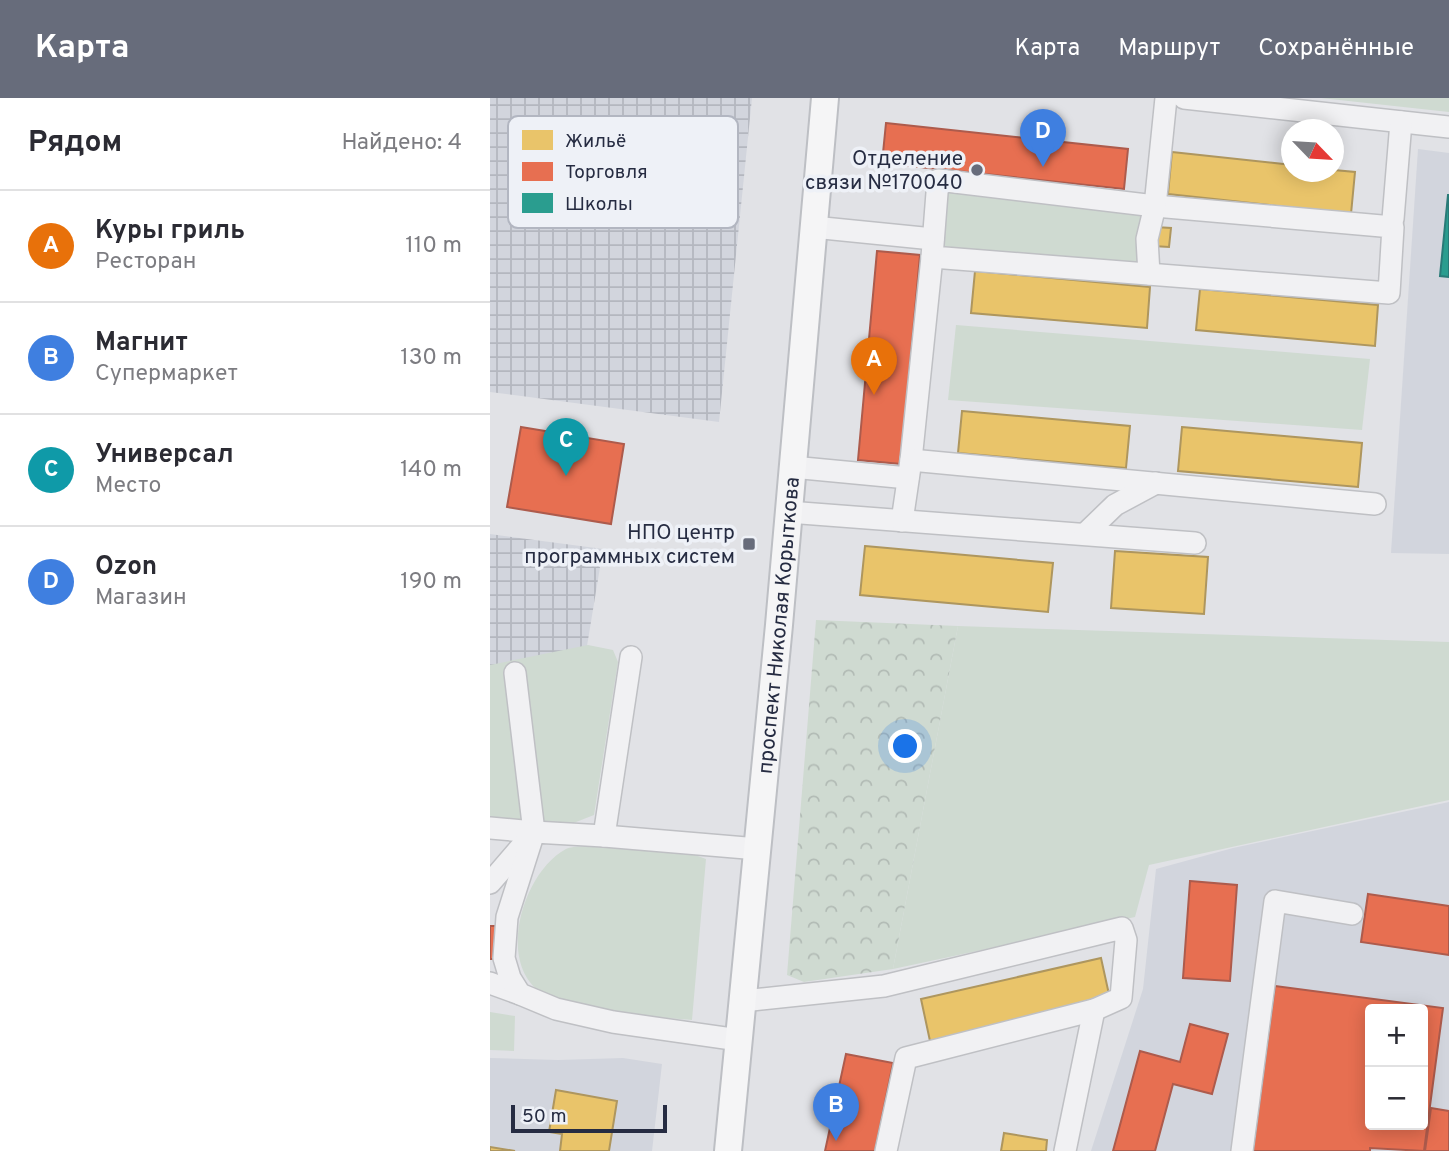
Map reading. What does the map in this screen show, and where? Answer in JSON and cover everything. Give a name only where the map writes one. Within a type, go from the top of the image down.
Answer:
[{"type":"main road","name":"проспект Николая Корыткова","points":[[728,1151],[758,849],[825,98]]},
{"type":"street","points":[[1149,274],[1147,239],[1155,206],[1166,98]]},
{"type":"street","points":[[1184,98],[1449,127]]},
{"type":"street","points":[[1393,219],[1401,122]]},
{"type":"street","points":[[813,227],[932,248],[1149,274],[1389,293],[1393,227],[1155,206],[938,180],[932,248],[909,469],[902,521]]},
{"type":"street","points":[[792,467],[909,469],[1156,483],[1375,504]]},
{"type":"street","points":[[1084,534],[1115,505],[1156,483]]},
{"type":"street","points":[[788,512],[1195,543]]},
{"type":"street","points":[[604,836],[631,657]]},
{"type":"street","points":[[515,673],[534,832],[507,917],[503,958],[510,978],[520,994]]},
{"type":"street","points":[[490,828],[758,849]]},
{"type":"street","points":[[490,883],[534,832]]},
{"type":"street","points":[[1242,1151],[1275,901],[1352,914]]},
{"type":"street","points":[[743,1001],[884,986],[1122,928],[1126,940],[1121,998],[1094,1010],[906,1058],[886,1151]]},
{"type":"street","points":[[490,983],[555,1009],[613,1022],[739,1040]]},
{"type":"street","points":[[1065,1151],[1094,1010]]},
{"type":"shaded area","points":[[490,98],[752,98],[719,422],[490,392]]},
{"type":"shaded area","points":[[1418,149],[1449,153],[1449,554],[1391,553]]},
{"type":"shaded area","points":[[490,534],[603,549],[586,652],[490,667]]},
{"type":"shaded area","points":[[1449,802],[1449,1151],[1091,1151],[1143,989],[1156,869],[1233,848]]},
{"type":"shaded area","points":[[490,1058],[623,1058],[662,1064],[652,1151],[490,1151]]},
{"type":"green space","points":[[1321,98],[1449,98],[1449,112]]},
{"type":"green space","points":[[943,187],[1145,210],[1139,266],[940,254]]},
{"type":"green space","points":[[956,325],[1370,359],[1362,430],[948,400]]},
{"type":"green space","points":[[816,620],[958,626],[893,969],[804,982],[787,975]]},
{"type":"green space","points":[[958,626],[1449,642],[1449,800],[1149,865],[1135,917],[893,969]]},
{"type":"green space","points":[[588,645],[613,650],[618,662],[594,815],[571,824],[490,820],[490,665]]},
{"type":"green space","points":[[587,846],[684,851],[706,859],[692,1020],[613,1012],[571,1004],[540,992],[527,978],[520,959],[518,938],[528,895],[551,860],[568,848]]},
{"type":"green space","points":[[490,1012],[515,1016],[514,1051],[490,1050]]},
{"type":"building: Жильё","points":[[1172,152],[1281,164],[1281,182],[1344,182],[1344,171],[1355,172],[1351,214],[1168,194]]},
{"type":"building: Жильё","points":[[1155,227],[1171,228],[1169,247],[1153,246]]},
{"type":"building: Жильё","points":[[975,271],[1150,287],[1147,328],[971,313]]},
{"type":"building: Жильё","points":[[1200,289],[1378,305],[1375,346],[1196,330]]},
{"type":"building: Жильё","points":[[962,411],[1130,426],[1126,468],[958,453]]},
{"type":"building: Жильё","points":[[1182,427],[1362,443],[1358,487],[1178,471]]},
{"type":"building: Жильё","points":[[865,546],[1053,563],[1048,612],[860,595]]},
{"type":"building: Жильё","points":[[1115,551],[1208,557],[1204,614],[1111,608]]},
{"type":"building: Жильё","points":[[1101,958],[1110,999],[930,1041],[921,999]]},
{"type":"building: Жильё","points":[[556,1090],[617,1101],[609,1151],[560,1151],[562,1134],[549,1132]]},
{"type":"building: Жильё","points":[[1004,1133],[1047,1140],[1046,1151],[1001,1151]]},
{"type":"building: Жильё","points":[[490,1147],[515,1151],[490,1151]]},
{"type":"building: Торговля","points":[[886,123],[1128,149],[1124,189],[882,163]]},
{"type":"building: Торговля","points":[[877,251],[920,255],[901,464],[858,460]]},
{"type":"building: Торговля","points":[[521,427],[624,444],[611,524],[507,507]]},
{"type":"building: Торговля","points":[[1190,881],[1237,885],[1230,981],[1183,978]]},
{"type":"building: Торговля","points":[[1368,894],[1449,906],[1449,955],[1361,942]]},
{"type":"building: Торговля","points":[[490,926],[496,926],[493,959],[490,959]]},
{"type":"building: Торговля","points":[[1275,986],[1412,1004],[1365,1004],[1365,1130],[1427,1130],[1424,1151],[1370,1148],[1370,1151],[1253,1151]]},
{"type":"building: Торговля","points":[[1428,1006],[1443,1008],[1428,1121]]},
{"type":"building: Торговля","points":[[1190,1024],[1228,1034],[1212,1094],[1173,1084],[1155,1151],[1113,1151],[1140,1051],[1180,1062]]},
{"type":"building: Торговля","points":[[846,1054],[893,1063],[875,1151],[825,1151]]},
{"type":"building: Торговля","points":[[1431,1108],[1449,1111],[1449,1151],[1425,1151]]},
{"type":"building: Школы","points":[[1449,195],[1449,277],[1440,276]]},
{"type":"place","name":"Ozon","points":[[1043,167]]},
{"type":"place","name":"Отделение связи №170040","points":[[977,170]]},
{"type":"place","name":"Куры гриль","points":[[874,395]]},
{"type":"place","name":"Универсал","points":[[566,476]]},
{"type":"place","name":"НПО центр программных систем","points":[[749,544]]},
{"type":"place","name":"Магнит","points":[[836,1141]]}]
